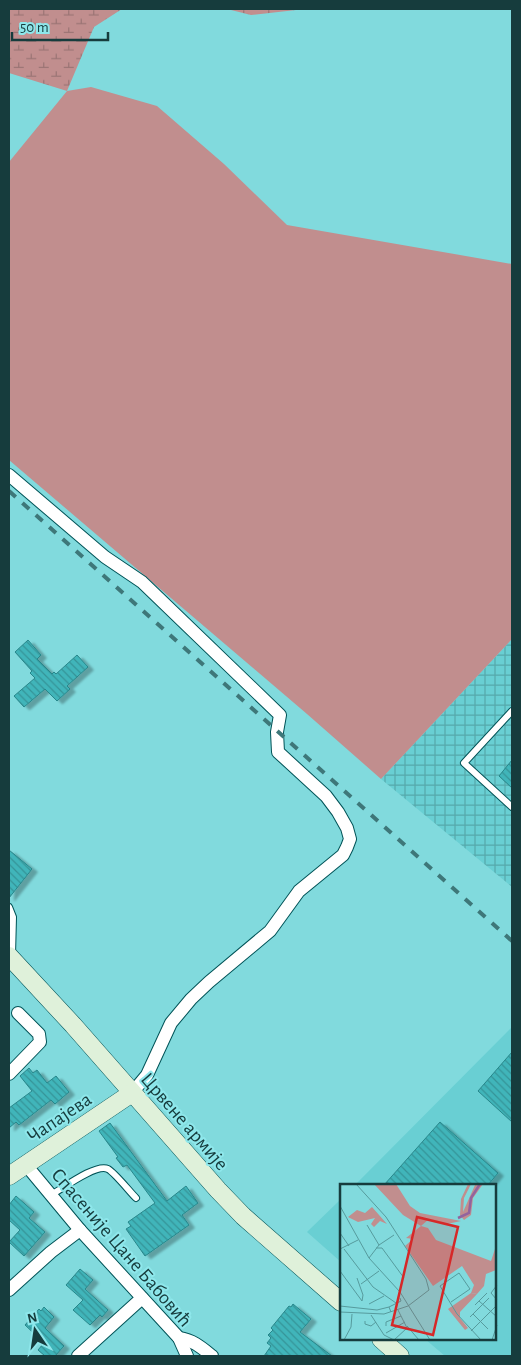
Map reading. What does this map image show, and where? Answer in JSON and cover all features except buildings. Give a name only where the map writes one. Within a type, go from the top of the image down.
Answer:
[{"type":"main road","name":"Црвене армије","points":[[10,957],[74,1024],[132,1093],[243,1216],[340,1301]]},
{"type":"main road","name":"Чапајева","points":[[9,1176],[132,1093]]},
{"type":"main road","points":[[382,1340],[400,1356]]},
{"type":"street","points":[[9,475],[105,557],[142,582],[280,715],[278,752],[326,796],[347,828],[350,839],[343,855],[299,891],[270,932],[191,999],[172,1023],[147,1074],[132,1093]]},
{"type":"street","points":[[9,1074],[40,1042],[39,1034],[18,1013]]},
{"type":"street","name":"Спасеније Цане Бабовић","points":[[26,1165],[80,1230],[179,1338],[187,1356]]},
{"type":"street","points":[[9,1290],[51,1252],[80,1230]]},
{"type":"street","points":[[78,1356],[142,1298]]},
{"type":"street","points":[[179,1338],[199,1345],[210,1355]]},
{"type":"street","points":[[193,1356],[196,1354],[210,1355]]},
{"type":"lane","points":[[512,711],[464,764],[512,808]]},
{"type":"lane","points":[[9,907],[13,917],[14,939],[10,957]]},
{"type":"lane","points":[[51,1195],[90,1171],[101,1168],[108,1169],[136,1198]]},
{"type":"shaded area","points":[[512,639],[512,887],[381,779]]},
{"type":"shaded area","points":[[512,1027],[512,1356],[445,1356],[426,1340],[496,1340],[496,1184],[356,1184]]},
{"type":"shaded area","points":[[340,1200],[340,1261],[307,1232]]},
{"type":"green space","points":[[9,9],[122,9],[94,27],[67,91],[9,73]]},
{"type":"green space","points":[[227,9],[305,9],[251,15]]},
{"type":"green space","points":[[91,87],[157,106],[224,164],[287,225],[512,264],[512,639],[381,779],[9,460],[9,162],[67,91]]},
{"type":"railway","points":[[9,491],[512,941]]}]
